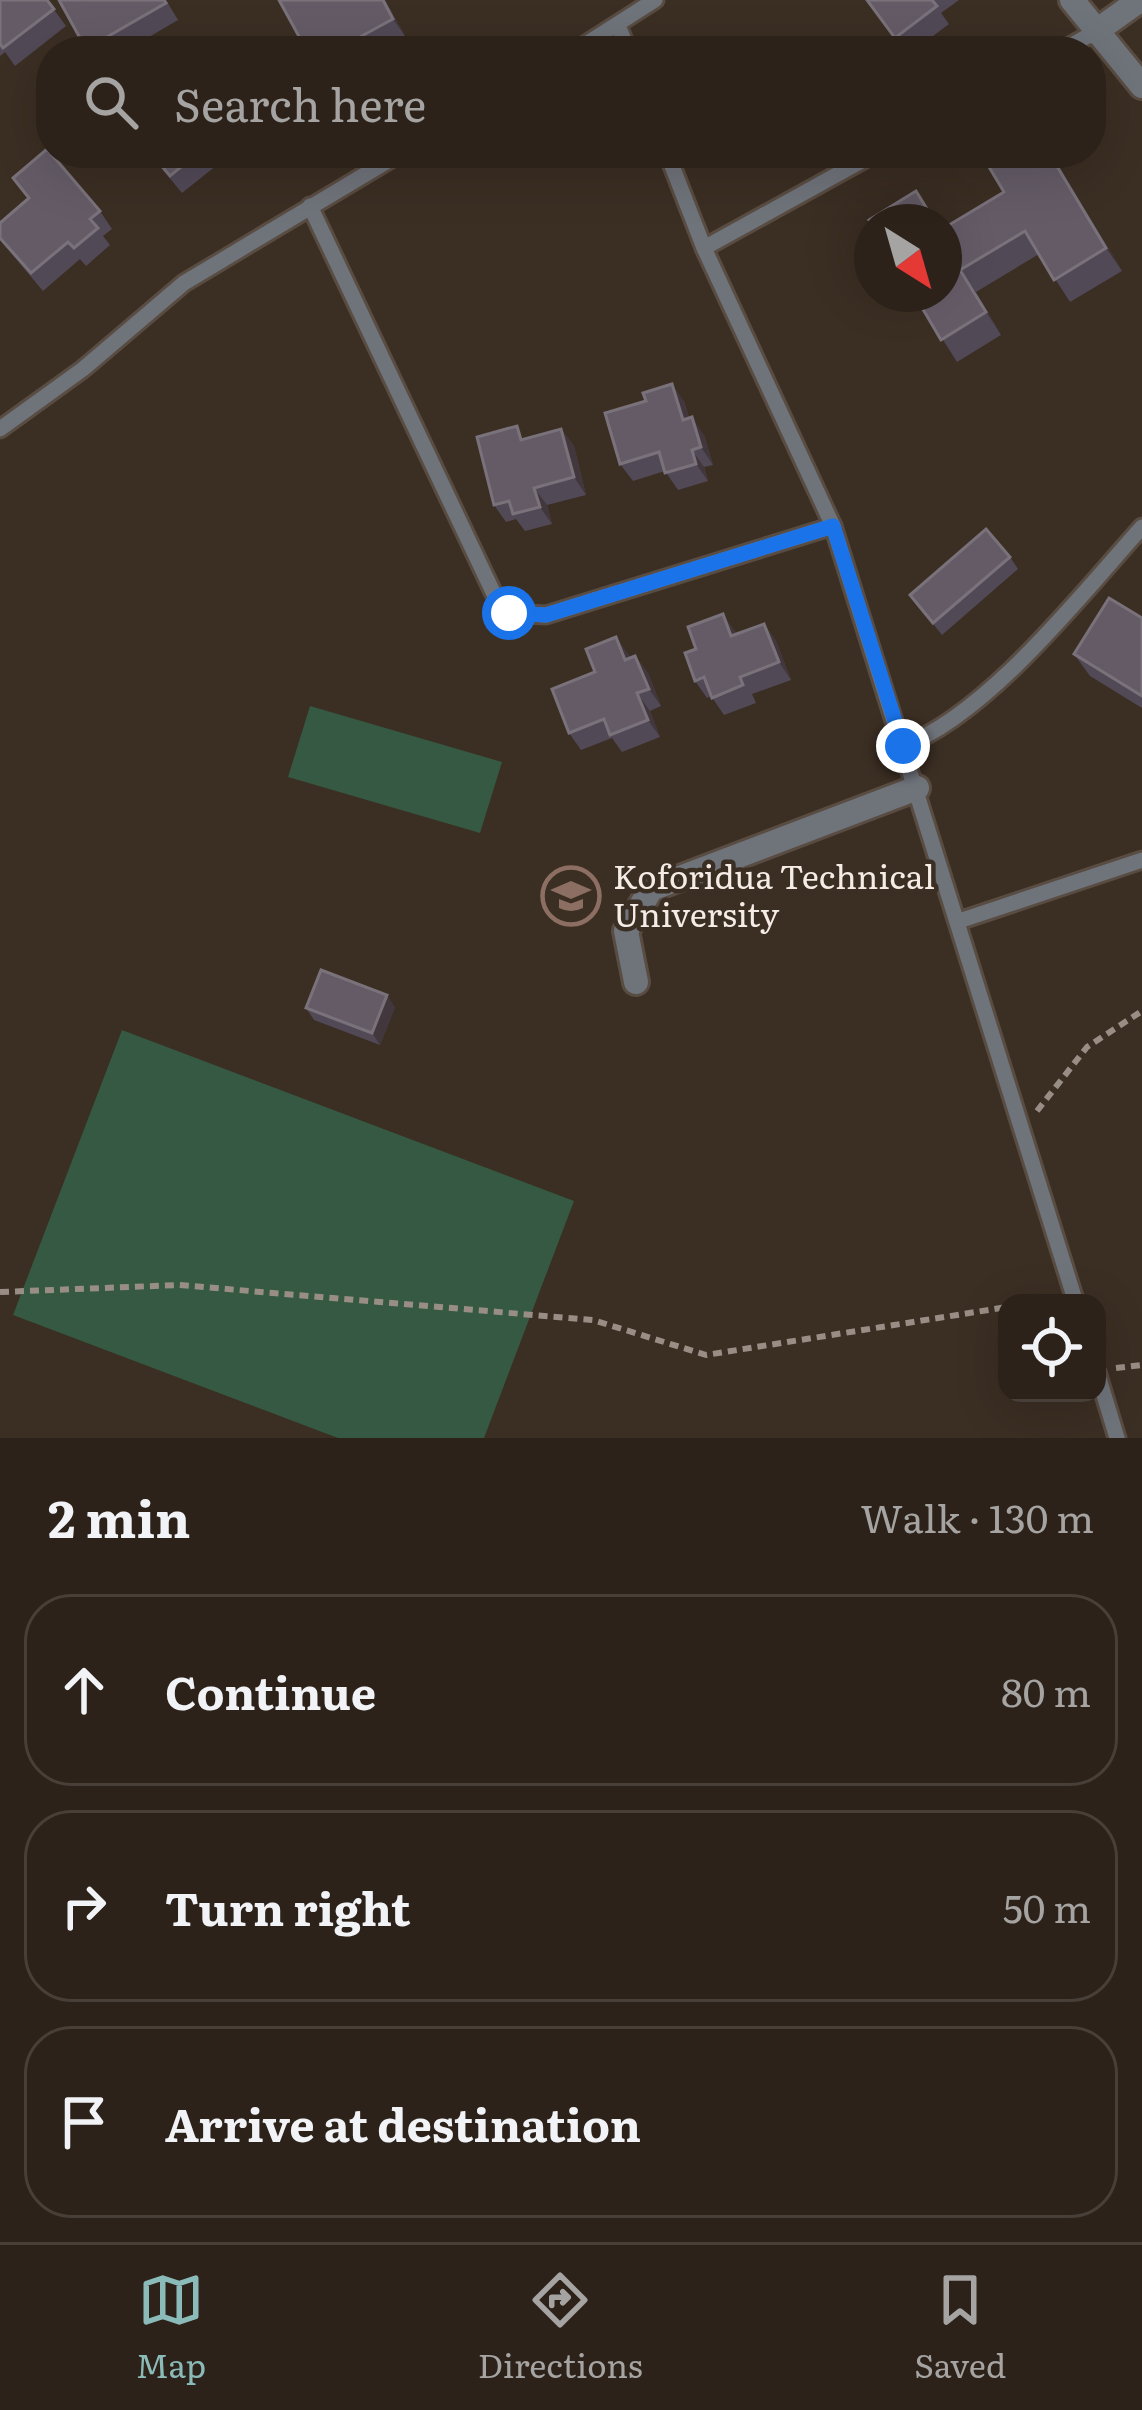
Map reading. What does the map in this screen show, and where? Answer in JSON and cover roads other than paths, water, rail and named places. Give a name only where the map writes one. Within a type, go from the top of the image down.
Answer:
[{"type":"street","points":[[1072,0],[1099,36]]},
{"type":"street","points":[[1096,32],[1140,0]]},
{"type":"street","points":[[1106,44],[1142,86]]},
{"type":"street","points":[[636,982],[626,931],[651,890],[916,788]]},
{"type":"lane","points":[[601,36],[655,0]]},
{"type":"lane","points":[[618,26],[622,36]]},
{"type":"lane","points":[[1089,36],[1096,32]]},
{"type":"lane","points":[[0,429],[83,369],[184,283],[375,168]]},
{"type":"lane","points":[[673,168],[704,248],[833,526],[1073,1294]]},
{"type":"lane","points":[[704,248],[849,168]]},
{"type":"lane","points":[[310,206],[493,592],[509,613],[546,615],[833,526]]},
{"type":"lane","points":[[903,746],[934,734],[980,700],[1142,527]]},
{"type":"lane","points":[[958,921],[1142,860]]},
{"type":"lane","points":[[1106,1402],[1117,1438]]},
{"type":"place","name":"Koforidua Technical University","points":[[571,896]]}]
